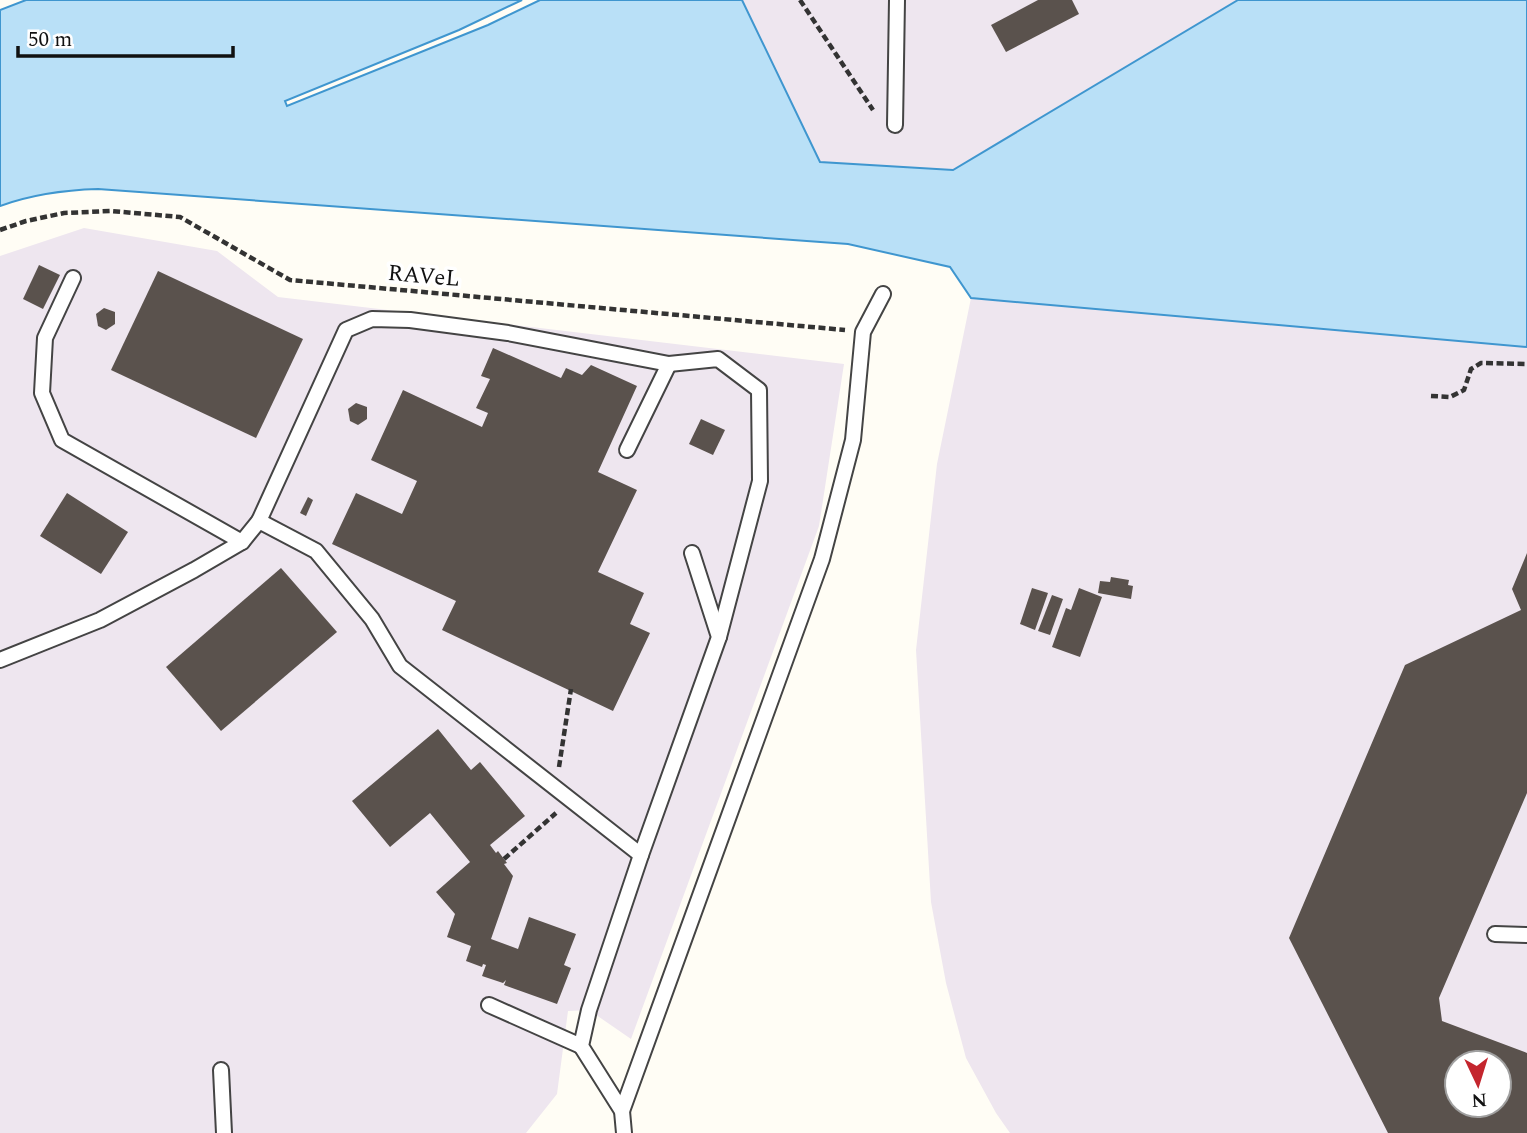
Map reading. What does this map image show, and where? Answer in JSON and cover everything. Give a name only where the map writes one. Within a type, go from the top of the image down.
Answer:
[{"type":"lane","points":[[895,125],[897,0]]},
{"type":"lane","points":[[73,278],[45,338],[42,393],[62,440],[242,542]]},
{"type":"lane","points":[[624,1133],[622,1111],[822,559],[853,440],[863,332],[883,294]]},
{"type":"lane","points":[[0,660],[100,620],[242,542],[259,521],[346,330],[372,319],[410,320],[508,332],[669,364],[718,359],[759,390],[760,481],[719,636],[641,855],[589,1010],[581,1046]]},
{"type":"lane","points":[[627,450],[669,364]]},
{"type":"lane","points":[[259,521],[316,551],[372,619],[400,666],[641,855]]},
{"type":"lane","points":[[692,552],[719,636]]},
{"type":"lane","points":[[1495,934],[1527,935]]},
{"type":"lane","points":[[489,1005],[581,1046],[622,1111]]},
{"type":"lane","points":[[221,1070],[223,1133]]},
{"type":"path","points":[[800,0],[875,114]]},
{"type":"path","name":"RAVeL","points":[[0,230],[64,213],[111,211],[180,217],[290,280],[863,332]]},
{"type":"path","points":[[1431,396],[1450,397],[1464,390],[1471,369],[1480,363],[1527,364]]},
{"type":"path","points":[[556,788],[571,689]]},
{"type":"path","points":[[504,859],[571,801]]},
{"type":"shaded area","points":[[742,0],[1238,0],[953,170],[820,162]]},
{"type":"shaded area","points":[[84,228],[217,251],[278,297],[844,364],[819,526],[631,1039],[589,1010],[568,1011],[557,1094],[526,1133],[0,1133],[0,256]]},
{"type":"shaded area","points":[[971,298],[1527,347],[1527,1133],[1010,1133],[966,1058],[946,983],[931,902],[916,650],[937,464]]},
{"type":"water","points":[[26,0],[522,0],[459,30],[285,101],[287,106],[488,25],[540,0],[742,0],[820,162],[953,170],[1238,0],[1527,0],[1527,347],[971,298],[950,267],[848,244],[98,189],[48,193],[0,206],[0,10]]},
{"type":"building","points":[[1038,0],[1072,0],[1079,14],[1006,52],[991,25]]},
{"type":"building","points":[[39,265],[60,275],[43,309],[23,299]]},
{"type":"building","points":[[158,271],[303,339],[256,438],[111,370]]},
{"type":"building","points":[[104,308],[115,312],[115,324],[106,330],[98,326],[96,314]]},
{"type":"building","points":[[493,348],[561,378],[566,368],[582,375],[591,365],[637,386],[598,472],[637,490],[598,572],[644,593],[630,624],[650,633],[613,711],[442,630],[456,601],[332,544],[356,493],[402,514],[417,481],[371,460],[403,390],[482,427],[488,413],[476,408],[490,379],[481,376]]},
{"type":"building","points":[[356,403],[367,407],[367,419],[358,425],[350,421],[348,409]]},
{"type":"building","points":[[701,419],[725,430],[713,455],[689,444]]},
{"type":"building","points":[[67,493],[128,532],[101,574],[40,536]]},
{"type":"building","points":[[308,497],[313,500],[306,516],[300,513]]},
{"type":"building","points":[[1527,553],[1527,793],[1439,998],[1442,1021],[1527,1053],[1527,1133],[1388,1133],[1289,938],[1405,665],[1521,610],[1512,589]]},
{"type":"building","points":[[281,568],[337,632],[221,731],[166,667]]},
{"type":"building","points":[[1111,577],[1129,580],[1128,585],[1133,586],[1131,599],[1098,593],[1100,581],[1110,582]]},
{"type":"building","points":[[1032,588],[1048,593],[1035,630],[1020,624]]},
{"type":"building","points":[[1079,588],[1102,597],[1080,657],[1052,647],[1066,608],[1071,610]]},
{"type":"building","points":[[1052,595],[1063,599],[1050,635],[1038,631]]},
{"type":"building","points":[[438,729],[471,770],[480,762],[525,816],[490,845],[507,863],[504,864],[513,876],[491,939],[518,949],[529,917],[576,934],[564,965],[571,968],[557,1004],[504,985],[506,980],[503,983],[482,976],[486,965],[483,964],[482,967],[466,961],[471,946],[447,937],[455,914],[436,892],[470,862],[430,813],[390,847],[352,801]]}]
